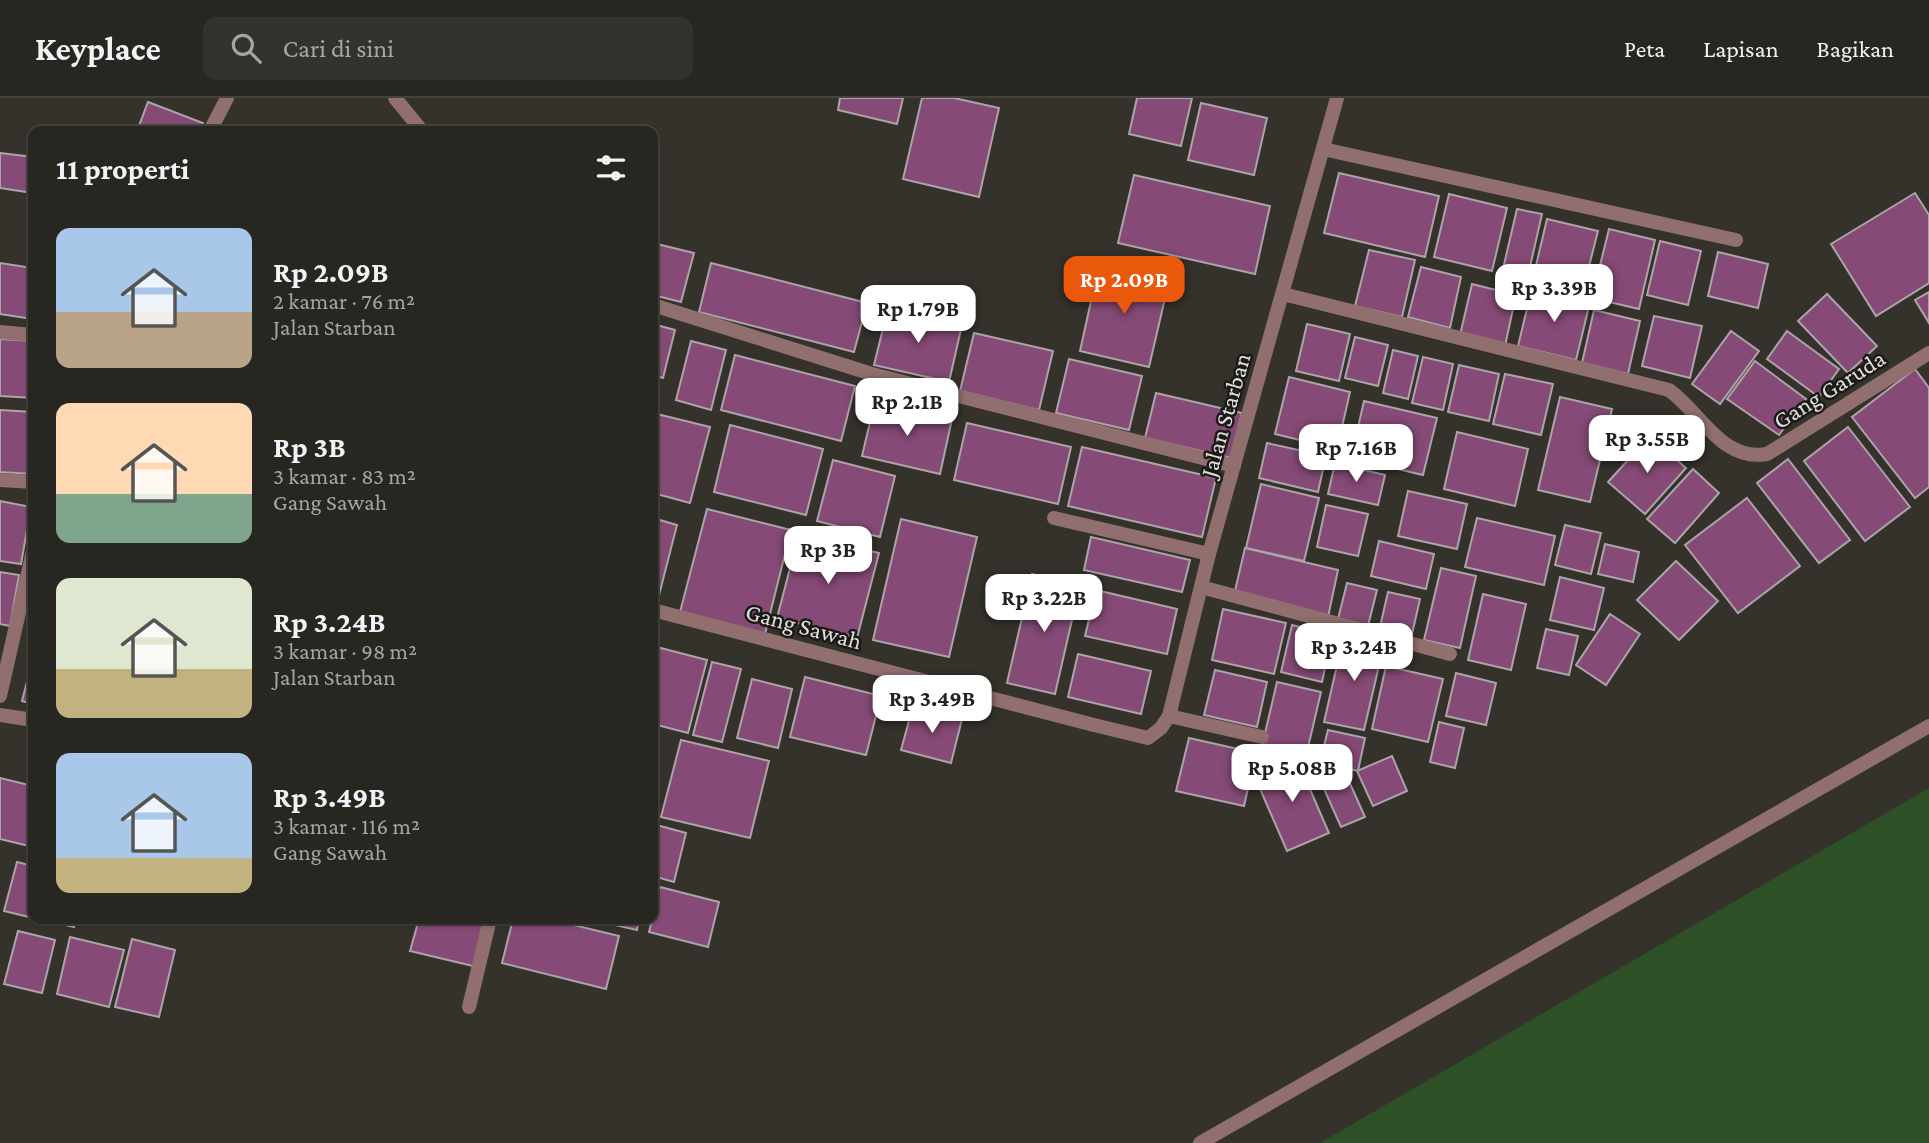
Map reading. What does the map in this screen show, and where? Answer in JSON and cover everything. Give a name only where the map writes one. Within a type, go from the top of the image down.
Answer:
[{"type":"street","points":[[213,126],[227,98]]},
{"type":"street","points":[[395,98],[418,126]]},
{"type":"street","name":"Jalan Starban","points":[[1148,738],[1161,728],[1169,716],[1209,554],[1337,98]]},
{"type":"street","points":[[1323,149],[1736,240]]},
{"type":"street","name":"Gang Garuda","points":[[1283,294],[1669,390],[1725,445],[1737,452],[1755,456],[1767,454],[1929,353]]},
{"type":"street","points":[[658,307],[872,374],[1234,466]]},
{"type":"street","points":[[0,332],[28,335]]},
{"type":"street","points":[[0,480],[28,482]]},
{"type":"street","points":[[1054,518],[1209,554]]},
{"type":"street","points":[[0,696],[6,637],[28,567]]},
{"type":"street","points":[[1201,587],[1450,653]]},
{"type":"street","name":"Gang Sawah","points":[[658,611],[1148,738]]},
{"type":"street","points":[[0,715],[28,719]]},
{"type":"street","points":[[1169,716],[1262,737]]},
{"type":"street","points":[[1200,1143],[1929,726]]},
{"type":"street","points":[[469,1007],[489,924]]},
{"type":"green space","points":[[1929,788],[1929,1143],[1320,1143]]},
{"type":"building","points":[[840,98],[903,98],[897,124],[838,110]]},
{"type":"building","points":[[922,98],[954,98],[999,108],[979,197],[903,179]]},
{"type":"building","points":[[1137,98],[1192,98],[1181,146],[1129,134]]},
{"type":"building","points":[[148,102],[203,123],[202,126],[139,126]]},
{"type":"building","points":[[1201,103],[1267,118],[1254,175],[1188,160]]},
{"type":"building","points":[[0,153],[28,156],[28,192],[0,188]]},
{"type":"building","points":[[1339,173],[1439,196],[1425,257],[1324,233]]},
{"type":"building","points":[[1134,175],[1270,206],[1255,274],[1118,243]]},
{"type":"building","points":[[1915,193],[1929,215],[1929,283],[1876,316],[1831,244]]},
{"type":"building","points":[[1449,194],[1507,208],[1492,271],[1434,257]]},
{"type":"building","points":[[1517,209],[1542,214],[1527,280],[1502,273]]},
{"type":"building","points":[[1547,219],[1598,231],[1584,286],[1534,274]]},
{"type":"building","points":[[1609,229],[1655,240],[1639,309],[1592,298]]},
{"type":"building","points":[[1660,241],[1701,251],[1688,305],[1647,295]]},
{"type":"building","points":[[658,244],[694,253],[681,302],[658,296]]},
{"type":"building","points":[[1369,250],[1415,260],[1402,317],[1355,306]]},
{"type":"building","points":[[1718,252],[1768,264],[1758,308],[1708,296]]},
{"type":"building","points":[[0,263],[28,267],[28,318],[0,314]]},
{"type":"building","points":[[711,263],[867,303],[854,352],[699,312]]},
{"type":"building","points":[[1099,265],[1169,281],[1149,367],[1080,351]]},
{"type":"building","points":[[1421,267],[1461,277],[1450,328],[1408,317]]},
{"type":"building","points":[[1472,284],[1516,295],[1505,346],[1460,335]]},
{"type":"building","points":[[1532,288],[1590,302],[1576,360],[1518,346]]},
{"type":"building","points":[[1929,292],[1929,323],[1915,300]]},
{"type":"building","points":[[1827,294],[1877,346],[1848,373],[1798,321]]},
{"type":"building","points":[[888,308],[962,325],[949,382],[874,365]]},
{"type":"building","points":[[1594,310],[1640,321],[1628,374],[1582,363]]},
{"type":"building","points":[[1654,316],[1702,326],[1690,378],[1642,366]]},
{"type":"building","points":[[1307,324],[1350,334],[1339,381],[1296,371]]},
{"type":"building","points":[[658,325],[675,330],[663,378],[658,376]]},
{"type":"building","points":[[1731,331],[1759,351],[1720,404],[1692,384]]},
{"type":"building","points":[[1787,331],[1839,369],[1819,397],[1767,359]]},
{"type":"building","points":[[974,333],[1053,351],[1039,410],[960,391]]},
{"type":"building","points":[[1355,337],[1388,345],[1378,386],[1345,378]]},
{"type":"building","points":[[0,339],[28,341],[28,398],[0,396]]},
{"type":"building","points":[[691,341],[726,350],[711,410],[676,400]]},
{"type":"building","points":[[1393,350],[1418,356],[1408,399],[1383,393]]},
{"type":"building","points":[[735,355],[855,386],[841,441],[721,410]]},
{"type":"building","points":[[1423,357],[1453,364],[1443,410],[1412,403]]},
{"type":"building","points":[[1069,359],[1142,376],[1129,430],[1056,413]]},
{"type":"building","points":[[1755,361],[1806,399],[1779,435],[1727,399]]},
{"type":"building","points":[[1459,365],[1499,374],[1489,421],[1448,412]]},
{"type":"building","points":[[1915,369],[1929,388],[1929,487],[1915,498],[1852,417]]},
{"type":"building","points":[[1505,374],[1553,384],[1541,435],[1493,424]]},
{"type":"building","points":[[1289,377],[1350,392],[1337,449],[1275,434]]},
{"type":"building","points":[[1156,393],[1242,413],[1231,458],[1145,438]]},
{"type":"building","points":[[1560,397],[1612,409],[1590,502],[1538,490]]},
{"type":"building","points":[[875,401],[952,419],[940,474],[862,456]]},
{"type":"building","points":[[1364,401],[1437,418],[1423,475],[1351,458]]},
{"type":"building","points":[[0,410],[28,412],[28,474],[0,472]]},
{"type":"building","points":[[658,414],[710,427],[690,503],[658,494]]},
{"type":"building","points":[[967,423],[1071,447],[1058,504],[954,480]]},
{"type":"building","points":[[730,425],[823,449],[806,515],[714,492]]},
{"type":"building","points":[[1848,427],[1910,507],[1865,541],[1804,461]]},
{"type":"building","points":[[1457,432],[1528,449],[1515,506],[1444,489]]},
{"type":"building","points":[[1650,436],[1686,468],[1645,514],[1608,482]]},
{"type":"building","points":[[1267,443],[1326,456],[1318,492],[1259,478]]},
{"type":"building","points":[[1082,447],[1216,478],[1202,537],[1068,506]]},
{"type":"building","points":[[1788,459],[1850,540],[1819,563],[1757,483]]},
{"type":"building","points":[[833,460],[895,476],[880,537],[817,521]]},
{"type":"building","points":[[1335,463],[1385,475],[1378,505],[1328,494]]},
{"type":"building","points":[[1693,469],[1719,493],[1675,543],[1647,519]]},
{"type":"building","points":[[1261,484],[1319,498],[1304,561],[1246,548]]},
{"type":"building","points":[[1408,491],[1467,504],[1457,549],[1398,536]]},
{"type":"building","points":[[1747,498],[1800,566],[1738,613],[1685,545]]},
{"type":"building","points":[[0,501],[28,506],[28,524],[21,564],[0,561]]},
{"type":"building","points":[[1326,505],[1368,514],[1358,556],[1317,547]]},
{"type":"building","points":[[707,509],[791,530],[765,634],[680,612]]},
{"type":"building","points":[[1477,518],[1555,536],[1544,585],[1465,567]]},
{"type":"building","points":[[658,519],[677,525],[658,599]]},
{"type":"building","points":[[901,519],[977,537],[949,657],[873,640]]},
{"type":"building","points":[[1565,525],[1601,533],[1591,574],[1555,565]]},
{"type":"building","points":[[799,534],[879,553],[857,638],[777,618]]},
{"type":"building","points":[[1091,537],[1190,560],[1182,592],[1084,570]]},
{"type":"building","points":[[1379,541],[1434,554],[1426,589],[1371,576]]},
{"type":"building","points":[[1605,544],[1639,552],[1633,582],[1598,574]]},
{"type":"building","points":[[1245,548],[1338,570],[1328,617],[1234,595]]},
{"type":"building","points":[[1676,561],[1718,601],[1679,640],[1637,600]]},
{"type":"building","points":[[1441,568],[1476,576],[1460,648],[1424,640]]},
{"type":"building","points":[[0,572],[19,575],[10,626],[0,624]]},
{"type":"building","points":[[1032,574],[1080,585],[1055,694],[1007,683]]},
{"type":"building","points":[[1560,577],[1604,588],[1594,630],[1550,620]]},
{"type":"building","points":[[1347,583],[1377,590],[1368,626],[1338,619]]},
{"type":"building","points":[[1096,590],[1177,609],[1167,654],[1085,636]]},
{"type":"building","points":[[1388,592],[1420,599],[1412,634],[1380,627]]},
{"type":"building","points":[[1483,594],[1526,604],[1511,670],[1468,660]]},
{"type":"building","points":[[1223,609],[1286,623],[1274,674],[1212,660]]},
{"type":"building","points":[[1610,614],[1640,634],[1606,685],[1576,665]]},
{"type":"building","points":[[1292,625],[1332,635],[1322,682],[1281,672]]},
{"type":"building","points":[[1546,629],[1578,636],[1569,675],[1537,668]]},
{"type":"building","points":[[1344,635],[1384,644],[1364,730],[1324,722]]},
{"type":"building","points":[[658,647],[707,660],[688,733],[658,725]]},
{"type":"building","points":[[1078,654],[1151,671],[1141,714],[1068,697]]},
{"type":"building","points":[[712,662],[741,669],[722,742],[693,735]]},
{"type":"building","points":[[1386,666],[1443,679],[1428,742],[1372,729]]},
{"type":"building","points":[[1215,670],[1267,682],[1257,727],[1204,715]]},
{"type":"building","points":[[1456,673],[1496,683],[1486,725],[1446,716]]},
{"type":"building","points":[[805,677],[881,696],[866,755],[790,737]]},
{"type":"building","points":[[28,678],[28,703],[22,701]]},
{"type":"building","points":[[752,679],[792,689],[778,748],[737,738]]},
{"type":"building","points":[[1277,682],[1321,692],[1306,756],[1262,746]]},
{"type":"building","points":[[913,706],[962,719],[951,763],[901,750]]},
{"type":"building","points":[[1439,722],[1464,728],[1455,768],[1430,762]]},
{"type":"building","points":[[1328,730],[1365,738],[1358,771],[1320,762]]},
{"type":"building","points":[[1189,738],[1256,753],[1244,806],[1176,791]]},
{"type":"building","points":[[681,740],[769,761],[750,838],[661,817]]},
{"type":"building","points":[[1392,756],[1407,791],[1373,806],[1357,771]]},
{"type":"building","points":[[1296,757],[1329,833],[1287,851],[1254,775]]},
{"type":"building","points":[[1344,770],[1365,817],[1341,827],[1320,780]]},
{"type":"building","points":[[0,778],[28,785],[28,846],[0,839]]},
{"type":"building","points":[[658,825],[686,833],[674,882],[658,877]]},
{"type":"building","points":[[17,862],[28,865],[28,917],[4,911]]},
{"type":"building","points":[[660,887],[719,902],[708,947],[649,932],[651,924],[658,924]]},
{"type":"building","points":[[418,924],[484,924],[473,966],[410,951]]},
{"type":"building","points":[[512,924],[570,924],[619,936],[606,989],[502,963]]},
{"type":"building","points":[[611,924],[638,924],[637,930]]},
{"type":"building","points":[[18,931],[55,940],[42,993],[4,984]]},
{"type":"building","points":[[70,937],[124,950],[109,1007],[57,994]]},
{"type":"building","points":[[132,939],[175,950],[159,1017],[115,1007]]}]
